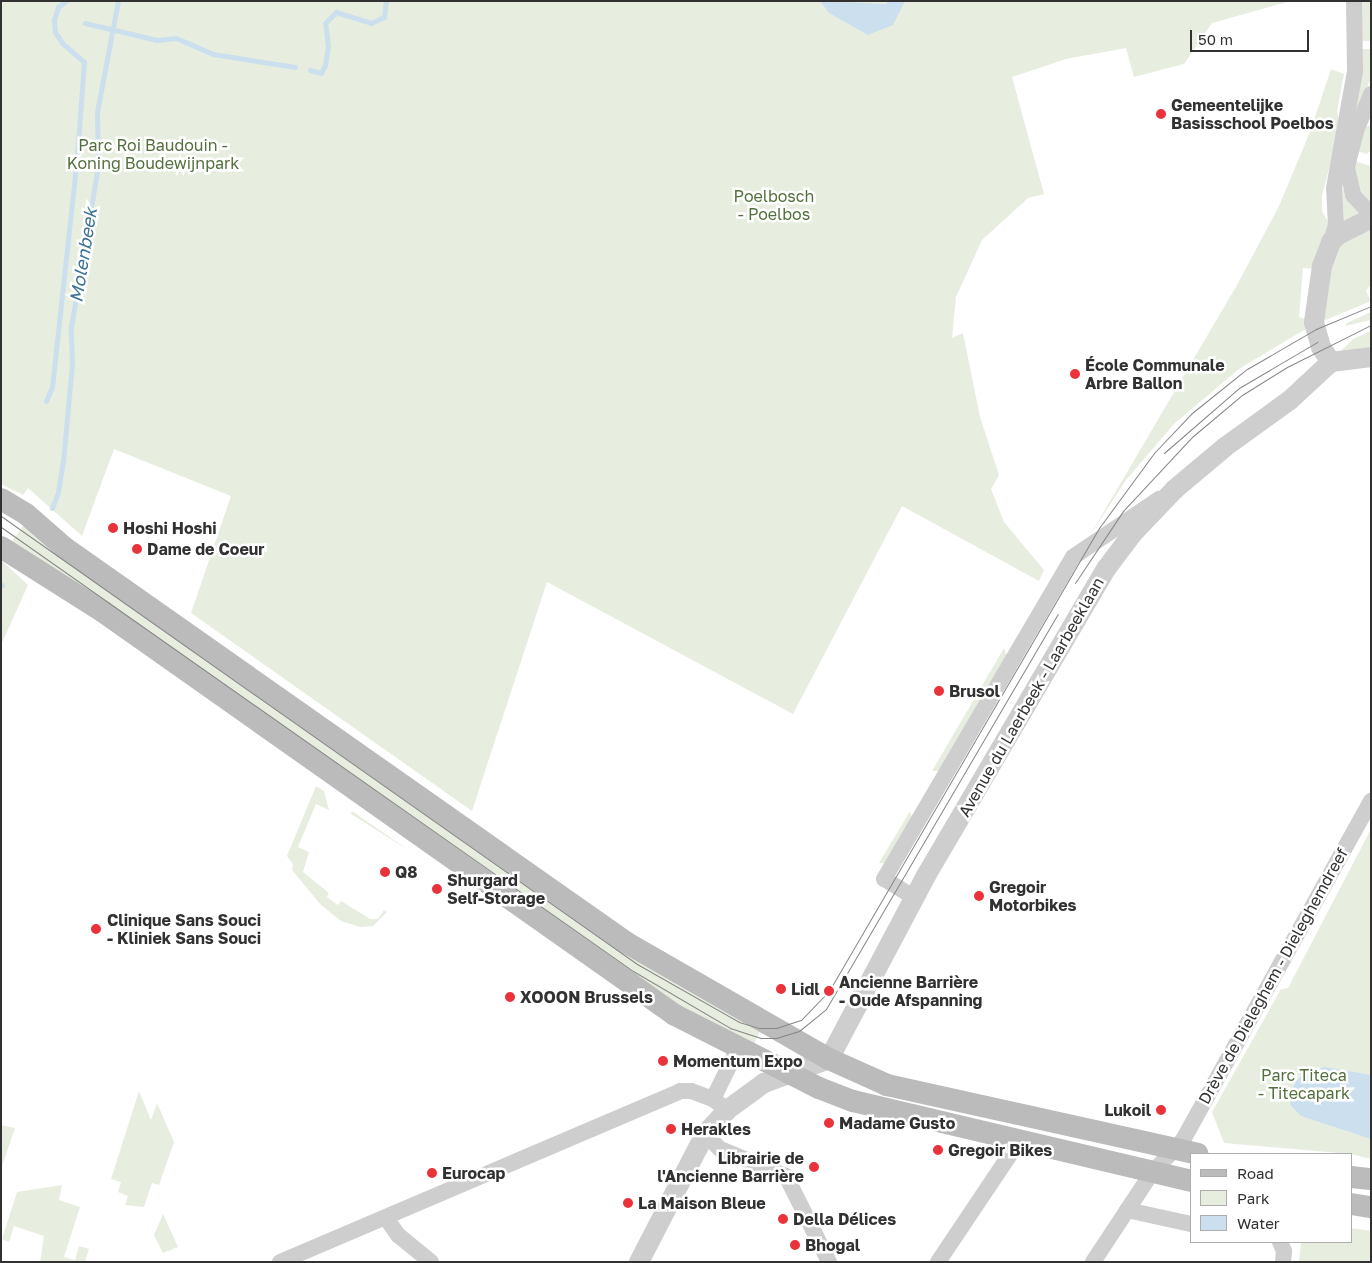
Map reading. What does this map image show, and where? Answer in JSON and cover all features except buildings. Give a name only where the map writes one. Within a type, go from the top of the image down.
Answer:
[{"type":"main road","points":[[1,499],[26,514],[65,548],[627,943],[829,1059],[886,1085],[1192,1153]]},
{"type":"main road","points":[[1,547],[90,603],[675,1015],[789,1073],[852,1101],[1151,1174],[1190,1181]]},
{"type":"main road","points":[[1352,1177],[1371,1179]]},
{"type":"main road","points":[[1352,1204],[1371,1207]]},
{"type":"street","points":[[1354,1],[1355,71],[1334,188],[1336,225],[1320,277],[1314,322],[1321,348],[1331,362],[1371,357]]},
{"type":"street","points":[[1371,94],[1356,131],[1347,168],[1350,189],[1371,214]]},
{"type":"street","points":[[1331,242],[1345,230],[1371,218]]},
{"type":"street","name":"Avenue du Laerbeek - Laarbeeklaan","points":[[915,898],[884,879],[1073,557],[1175,488],[1225,447],[1290,400],[1331,362]]},
{"type":"street","name":"Avenue du Laerbeek - Laarbeeklaan","points":[[829,1059],[915,898],[1106,569],[1132,532],[1175,488]]},
{"type":"street","name":"Drève de Dieleghem - Dieleghemdreef","points":[[1093,1262],[1151,1174],[1183,1140],[1371,800]]},
{"type":"street","points":[[639,1262],[720,1105],[738,1048]]},
{"type":"street","points":[[720,1105],[764,1083],[829,1059]]},
{"type":"street","points":[[280,1262],[680,1091],[691,1091],[720,1105]]},
{"type":"street","points":[[705,1134],[720,1149],[786,1176],[829,1262]]},
{"type":"street","points":[[938,1262],[1020,1141]]},
{"type":"street","points":[[1127,1210],[1190,1224]]},
{"type":"street","points":[[386,1218],[398,1234],[431,1262]]},
{"type":"street","points":[[1280,1243],[1284,1251],[1283,1262]]},
{"type":"green space","points":[[1,1],[1291,1],[1212,23],[1184,64],[1134,77],[1126,48],[1066,59],[1012,77],[1044,194],[1028,198],[982,240],[956,297],[952,338],[963,333],[980,417],[999,475],[991,489],[1004,522],[1044,570],[1039,581],[902,506],[793,714],[547,582],[472,811],[191,613],[231,496],[114,449],[82,536],[28,488],[23,495],[1,484]]},
{"type":"green space","points":[[1359,1],[1371,1],[1371,41],[1361,41]]},
{"type":"green space","points":[[1361,49],[1371,49],[1371,78],[1355,120]]},
{"type":"green space","points":[[1331,69],[1344,74],[1337,111],[1340,127],[1322,196],[1322,211],[1330,225],[1315,269],[1303,268],[1299,317],[1303,318],[1309,327],[1239,369],[1174,424],[1126,480],[1089,537],[1237,285],[1279,206],[1310,132]]},
{"type":"green space","points":[[1371,125],[1371,150],[1367,154],[1356,151],[1362,128]]},
{"type":"green space","points":[[1354,161],[1371,166],[1371,203],[1355,184]]},
{"type":"green space","points":[[1342,187],[1359,213],[1344,222]]},
{"type":"green space","points":[[1371,226],[1371,284],[1366,291],[1371,301],[1321,322],[1325,281],[1342,243]]},
{"type":"green space","points":[[1371,312],[1371,320],[1345,326],[1347,323]]},
{"type":"green space","points":[[1371,331],[1371,352],[1340,352],[1353,339]]},
{"type":"green space","points":[[25,523],[761,1029],[754,1044],[690,1014],[10,544]]},
{"type":"green space","points":[[1,560],[28,585],[1,645]]},
{"type":"green space","points":[[1004,648],[1008,659],[942,771],[932,771]]},
{"type":"green space","points":[[316,786],[324,791],[329,810],[316,804],[298,847],[309,852],[303,872],[329,893],[327,897],[338,905],[341,901],[370,919],[378,919],[384,910],[387,912],[373,926],[360,927],[341,921],[320,904],[292,870],[293,864],[287,856]]},
{"type":"green space","points":[[352,811],[404,847],[405,848],[351,814]]},
{"type":"green space","points":[[910,811],[913,820],[885,863],[879,863]]},
{"type":"green space","name":"Parc Titeca - Titecapark","points":[[1371,829],[1371,1159],[1352,1153],[1224,1143],[1212,1112],[1281,989],[1288,988]]},
{"type":"green space","points":[[139,1091],[151,1120],[157,1103],[174,1142],[159,1185],[152,1183],[144,1207],[125,1205],[128,1196],[118,1192],[121,1182],[111,1179]]},
{"type":"green space","points":[[1,1125],[15,1128],[1,1169]]},
{"type":"green space","points":[[62,1185],[59,1200],[80,1207],[64,1257],[75,1260],[79,1246],[89,1249],[85,1262],[40,1262],[44,1236],[14,1226],[9,1242],[2,1239],[17,1192]]},
{"type":"green space","points":[[163,1214],[178,1247],[163,1253],[154,1235]]},
{"type":"green space","points":[[1352,1228],[1371,1231],[1371,1262],[1299,1262],[1301,1243],[1352,1243]]},
{"type":"water","points":[[820,1],[886,4],[888,1],[905,1],[893,25],[868,35],[829,13]]},
{"type":"water","points":[[1325,1067],[1371,1075],[1371,1139],[1301,1116],[1291,1106],[1289,1096],[1295,1083],[1304,1073]]},
{"type":"waterway","points":[[46,401],[52,387],[77,157],[84,62],[63,44],[55,32],[54,20],[58,7],[66,1]]},
{"type":"waterway","name":"Molenbeek","points":[[52,508],[58,492],[63,462],[72,364],[71,327],[98,165],[97,112],[118,1]]},
{"type":"waterway","points":[[310,70],[321,73],[325,65],[328,46],[325,23],[336,12],[371,23],[384,17],[386,1]]},
{"type":"waterway","points":[[85,23],[157,40],[176,38],[213,54],[295,67]]},
{"type":"tram line","points":[[1,516],[637,964],[739,1022],[759,1028],[776,1028],[801,1020],[829,991],[1099,528],[1154,453],[1192,413],[1247,369],[1316,329],[1371,306]]},
{"type":"tram line","points":[[1075,583],[1123,511],[1192,437],[1242,395],[1287,367],[1371,325]]},
{"type":"tram line","points":[[1164,453],[1239,388],[1317,342]]},
{"type":"tram line","points":[[1,527],[633,971],[730,1028],[761,1038],[776,1038],[799,1031],[826,1009],[1058,614]]},
{"type":"place","name":"Gemeentelijke Basisschool Poelbos","points":[[1161,114]]},
{"type":"place","name":"École Communale Arbre Ballon","points":[[1075,374]]},
{"type":"place","name":"Hoshi Hoshi","points":[[113,528]]},
{"type":"place","name":"Dame de Coeur","points":[[137,549]]},
{"type":"place","name":"Brusol","points":[[939,691]]},
{"type":"place","name":"Q8","points":[[385,872]]},
{"type":"place","name":"Shurgard Self-Storage","points":[[437,889]]},
{"type":"place","name":"Gregoir Motorbikes","points":[[979,896]]},
{"type":"place","name":"Clinique Sans Souci - Kliniek Sans Souci","points":[[96,929]]},
{"type":"place","name":"Lidl","points":[[781,989]]},
{"type":"place","name":"Ancienne Barrière - Oude Afspanning","points":[[829,991]]},
{"type":"place","name":"XOOON Brussels","points":[[510,997]]},
{"type":"place","name":"Momentum Expo","points":[[663,1061]]},
{"type":"place","name":"Lukoil","points":[[1161,1110]]},
{"type":"place","name":"Madame Gusto","points":[[829,1123]]},
{"type":"place","name":"Herakles","points":[[671,1129]]},
{"type":"place","name":"Gregoir Bikes","points":[[938,1150]]},
{"type":"place","name":"Librairie de l'Ancienne Barrière","points":[[814,1167]]},
{"type":"place","name":"Eurocap","points":[[432,1173]]},
{"type":"place","name":"La Maison Bleue","points":[[628,1203]]},
{"type":"place","name":"Della Délices","points":[[783,1219]]},
{"type":"place","name":"Bhogal","points":[[795,1245]]},
{"type":"park label","name":"Parc Roi Baudouin - Koning Boudewijnpark","points":[[153,154]]},
{"type":"park label","name":"Poelbosch - Poelbos","points":[[774,205]]}]
